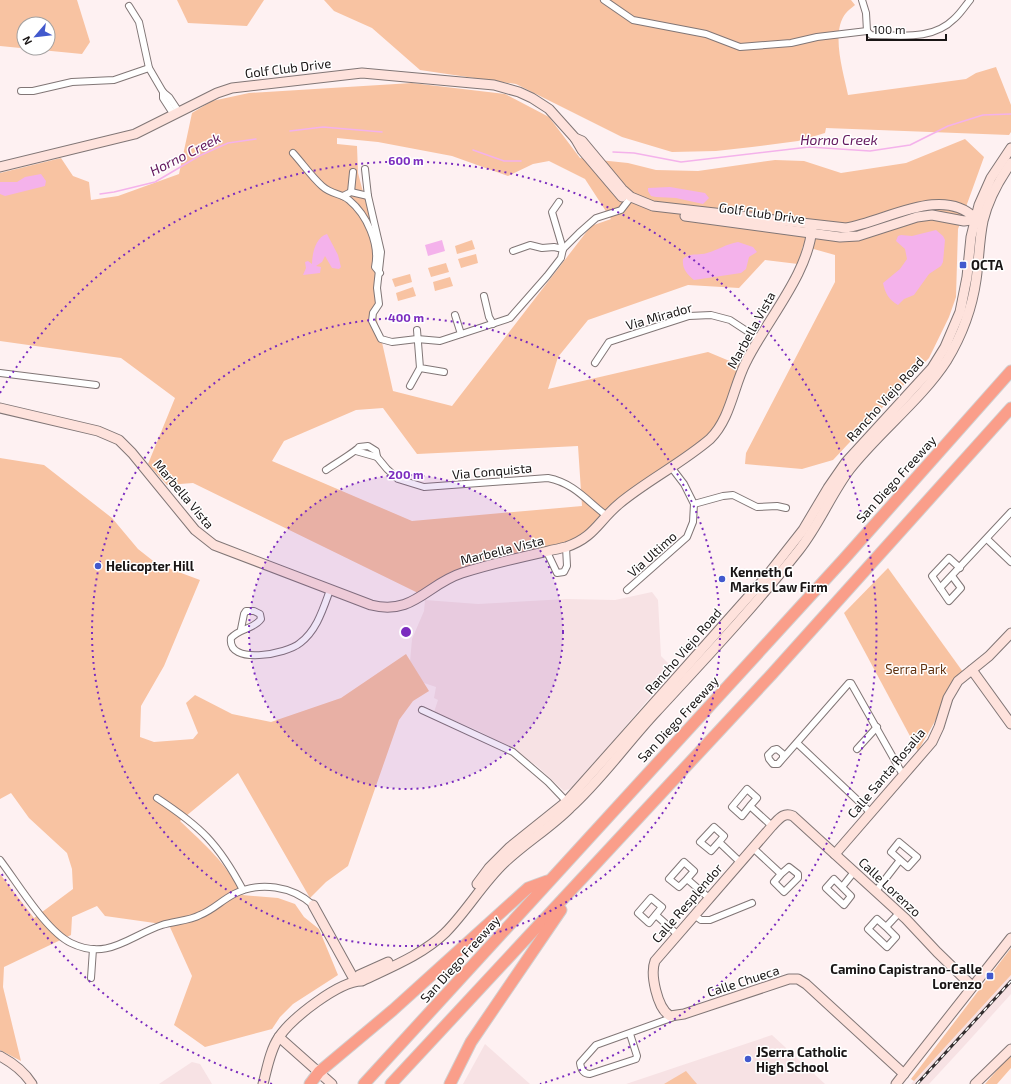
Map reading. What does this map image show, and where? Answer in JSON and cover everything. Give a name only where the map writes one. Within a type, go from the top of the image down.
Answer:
[{"type":"highway","name":"San Diego Freeway","points":[[364,1084],[844,559],[1011,371]]},
{"type":"highway","points":[[391,1084],[772,674],[1011,408]]},
{"type":"highway","points":[[450,1084],[480,1029],[586,875]]},
{"type":"highway","points":[[310,1084],[319,1072],[393,1010],[528,888],[548,881]]},
{"type":"street","points":[[604,0],[633,20],[706,34],[740,47],[791,43],[817,37],[867,31]]},
{"type":"street","points":[[862,0],[866,13],[867,31],[871,35],[927,34],[938,31],[954,19],[970,0]]},
{"type":"street","points":[[129,6],[139,22],[149,68],[162,92],[163,98],[177,114]]},
{"type":"street","points":[[21,91],[33,91],[72,82],[114,80],[149,68]]},
{"type":"street","name":"Golf Club Drive","points":[[0,166],[135,134],[217,93],[232,88],[362,73],[494,85],[519,92],[549,109],[576,138],[582,141],[629,199],[653,206],[812,230],[840,237],[858,236],[916,217],[932,215],[964,221],[979,219]]},
{"type":"street","name":"Rancho Viejo Road","points":[[263,1084],[274,1044],[297,1017],[338,988],[355,981],[359,975],[397,958],[425,942],[459,910],[510,847],[569,804],[766,577],[803,530],[828,488],[846,462],[924,377],[939,357],[951,334],[962,306],[979,219],[991,178],[1011,148]]},
{"type":"street","points":[[293,153],[322,186],[331,194],[343,196],[350,200],[361,214],[373,237],[376,254],[375,267],[380,274]]},
{"type":"street","name":"Rancho Viejo Road","points":[[979,219],[1011,163]]},
{"type":"street","points":[[365,169],[368,196],[382,252],[377,288],[379,304],[373,313],[372,321],[381,338],[392,342],[417,339],[437,341],[507,320],[517,312],[561,258],[564,249],[592,221],[600,216],[618,212],[629,199]]},
{"type":"street","points":[[351,192],[353,172]]},
{"type":"street","points":[[343,196],[351,192],[368,196]]},
{"type":"street","points":[[558,202],[552,212],[564,249]]},
{"type":"street","name":"Marbella Vista","points":[[0,408],[98,431],[114,437],[128,448],[195,530],[208,542],[376,607],[398,607],[415,601],[461,573],[566,547],[589,536],[620,502],[707,442],[719,430],[744,366],[803,261],[812,230]]},
{"type":"street","points":[[513,251],[530,245],[542,248],[554,247],[564,249]]},
{"type":"street","points":[[484,296],[489,317],[493,324]]},
{"type":"street","points":[[455,315],[461,334]]},
{"type":"street","name":"Via Mirador","points":[[594,363],[609,342],[689,316],[711,315],[730,320],[760,339]]},
{"type":"street","points":[[410,386],[420,368],[417,330]]},
{"type":"street","points":[[420,368],[444,372]]},
{"type":"street","points":[[0,373],[96,385]]},
{"type":"street","name":"Via Conquista","points":[[326,470],[344,456],[356,451],[377,457],[398,479],[424,487],[541,478],[555,480],[574,488],[607,516]]},
{"type":"street","points":[[672,467],[684,484],[694,504],[723,496],[733,495],[757,507],[777,506],[786,508]]},
{"type":"street","name":"Via Ultimo","points":[[627,590],[687,537],[693,522],[694,504]]},
{"type":"street","points":[[940,588],[1011,512]]},
{"type":"street","points":[[987,539],[1011,562]]},
{"type":"street","points":[[547,552],[557,573],[564,572],[567,566],[566,547]]},
{"type":"street","points":[[952,576],[961,588],[949,601],[932,576],[950,558],[960,568]]},
{"type":"street","points":[[241,629],[231,638],[230,643],[233,649],[237,651],[262,656],[289,650],[300,643],[312,630],[330,590]]},
{"type":"street","name":"Calle Santa Rosalia","points":[[835,854],[932,742],[939,727],[948,698],[958,681],[989,656],[1011,633]]},
{"type":"street","points":[[972,670],[1011,724]]},
{"type":"street","points":[[783,758],[848,683],[852,683],[903,775]]},
{"type":"street","points":[[422,710],[513,752],[548,782],[569,804]]},
{"type":"street","points":[[857,749],[877,727]]},
{"type":"street","points":[[797,743],[870,812]]},
{"type":"street","points":[[157,798],[187,818],[205,834],[221,852],[243,890]]},
{"type":"street","points":[[750,806],[772,826]]},
{"type":"street","name":"Calle Resplendor","points":[[675,1017],[670,1016],[662,1009],[652,971],[657,957],[772,826],[785,814]]},
{"type":"street","name":"Calle Lorenzo","points":[[785,814],[794,816],[876,891],[972,986]]},
{"type":"street","points":[[719,842],[740,862]]},
{"type":"street","points":[[753,848],[781,874]]},
{"type":"street","points":[[0,860],[47,922],[59,935],[79,946],[93,949],[108,949],[161,925],[199,916],[243,890],[263,887],[285,889],[304,897],[313,905],[355,981]]},
{"type":"street","points":[[876,891],[900,860]]},
{"type":"street","points":[[684,862],[694,871],[687,879],[679,887],[669,879],[684,862]]},
{"type":"street","points":[[789,867],[798,874],[798,878],[785,891],[782,892],[774,884],[775,880],[781,874],[789,867]]},
{"type":"street","points":[[842,887],[854,872]]},
{"type":"street","points":[[687,879],[709,898]]},
{"type":"street","points":[[651,898],[662,907],[656,915],[649,923],[638,913],[651,898]]},
{"type":"street","points":[[694,915],[701,920],[710,920],[752,903]]},
{"type":"street","points":[[886,927],[899,913]]},
{"type":"street","points":[[656,915],[677,934]]},
{"type":"street","points":[[878,919],[886,927],[896,937],[887,947],[868,929],[878,919]]},
{"type":"street","points":[[896,1084],[1011,938]]},
{"type":"street","points":[[91,978],[93,949]]},
{"type":"street","name":"Calle Chueca","points":[[630,1034],[637,1056],[636,1059],[590,1074],[586,1074],[582,1070],[580,1063],[596,1045],[781,982],[798,979],[806,984],[904,1074]]},
{"type":"street","points":[[279,1037],[332,1084]]},
{"type":"street","points":[[975,1084],[1011,1049]]},
{"type":"street","points":[[0,1056],[12,1062],[23,1072],[32,1084]]},
{"type":"shaded area","points":[[41,174],[46,181],[45,186],[5,196],[0,194],[0,182],[17,182],[25,177]]},
{"type":"shaded area","points":[[670,187],[705,193],[709,198],[703,204],[676,198],[651,196],[648,191],[648,188]]},
{"type":"shaded area","points":[[936,230],[945,240],[943,262],[941,266],[929,274],[914,295],[904,299],[898,305],[888,296],[883,283],[900,269],[907,259],[905,249],[896,241],[898,236],[912,236]]},
{"type":"shaded area","points":[[327,234],[338,255],[341,267],[339,269],[332,268],[325,256],[322,262],[316,266],[321,267],[320,273],[303,275],[306,268],[305,262],[308,261],[312,264],[317,242],[320,238]]},
{"type":"shaded area","points":[[442,240],[445,251],[428,256],[425,245]]},
{"type":"shaded area","points":[[738,242],[753,247],[757,252],[749,257],[746,269],[741,273],[694,280],[689,276],[683,266],[683,259],[688,256],[707,253]]},
{"type":"shaded area","points":[[652,592],[658,600],[661,656],[674,669],[574,787],[564,791],[537,766],[506,746],[479,731],[434,712],[438,700],[434,698],[436,687],[421,682],[410,662],[412,639],[424,611],[425,600],[478,604],[566,599],[615,600]]},
{"type":"shaded area","points":[[1011,975],[1011,994],[965,1045],[929,1084],[911,1084]]},
{"type":"shaded area","name":"JSerra Catholic High School","points":[[772,1035],[825,1084],[626,1084]]},
{"type":"shaded area","points":[[485,1044],[530,1084],[463,1084]]},
{"type":"shaded area","points":[[192,1062],[200,1064],[212,1084],[159,1084]]},
{"type":"green space","points":[[0,0],[77,0],[90,42],[82,54],[56,51],[56,16],[16,16],[16,48],[0,46]]},
{"type":"green space","points":[[177,0],[264,0],[247,26],[188,23]]},
{"type":"green space","points":[[324,0],[851,0],[855,5],[847,12],[841,21],[839,31],[841,65],[848,95],[966,79],[976,73],[996,67],[1011,105],[1011,132],[1009,135],[826,128],[825,133],[798,141],[716,151],[672,152],[622,137],[516,84],[420,70],[372,28],[334,11]]},
{"type":"green space","points":[[412,83],[505,94],[549,117],[580,158],[628,163],[656,170],[698,171],[775,160],[804,161],[841,173],[906,163],[965,139],[984,157],[958,229],[956,297],[949,317],[929,358],[833,460],[802,469],[745,464],[746,453],[835,282],[835,255],[803,246],[798,264],[765,260],[739,288],[688,285],[588,320],[558,357],[548,389],[708,352],[744,367],[719,430],[621,502],[589,536],[461,573],[420,598],[416,592],[193,483],[167,485],[148,464],[175,398],[121,358],[0,341],[0,173],[61,158],[73,176],[89,182],[91,200],[118,196],[179,174],[192,113],[212,101],[249,93]],"holes":[[[337,138],[378,142],[452,156],[508,176],[533,164],[549,161],[585,179],[611,219],[591,226],[452,406],[393,391],[376,316],[378,249],[358,173],[357,146],[337,144]],[[383,408],[417,454],[578,446],[582,506],[412,521],[272,461],[284,441],[356,410]]]},
{"type":"green space","points":[[472,240],[475,249],[457,254],[455,246]]},
{"type":"green space","points":[[476,254],[478,263],[461,268],[458,259]]},
{"type":"green space","points":[[446,263],[449,272],[431,277],[428,268]]},
{"type":"green space","points":[[410,274],[412,282],[395,287],[392,279]]},
{"type":"green space","points":[[450,277],[453,286],[435,291],[433,282]]},
{"type":"green space","points":[[413,287],[416,296],[398,301],[396,293]]},
{"type":"green space","points":[[0,458],[44,465],[112,518],[138,549],[157,564],[200,580],[164,666],[141,706],[140,737],[154,742],[193,739],[198,733],[186,703],[195,695],[232,714],[271,722],[341,698],[406,654],[429,691],[413,701],[399,720],[348,866],[326,882],[310,898],[238,773],[180,821],[207,846],[222,863],[236,883],[242,895],[278,898],[295,904],[304,917],[319,929],[338,975],[293,1004],[280,1017],[272,1029],[205,1047],[174,1025],[192,976],[169,925],[105,916],[97,906],[72,917],[71,935],[4,967],[3,987],[21,1061],[0,1050],[0,874],[34,918],[73,889],[72,869],[67,853],[29,818],[11,793],[0,799]]},
{"type":"green space","name":"Serra Park","points":[[888,568],[963,672],[918,751],[844,613]]},
{"type":"green space","points":[[1011,948],[1011,975],[914,1081],[911,1079]]},
{"type":"green space","points":[[1011,1054],[1011,1068],[997,1084],[985,1084]]},
{"type":"green space","points":[[686,1071],[697,1084],[664,1084]]},
{"type":"waterway","name":"Horno Creek","points":[[613,152],[634,153],[681,162],[809,147],[870,151],[910,145],[948,126],[983,115],[1011,114]]},
{"type":"waterway","name":"Horno Creek","points":[[290,131],[323,127],[382,132]]},
{"type":"waterway","name":"Horno Creek","points":[[100,194],[155,182],[199,156],[228,143],[256,139]]},
{"type":"waterway","name":"Horno Creek","points":[[473,150],[504,161],[521,161]]},
{"type":"railway","points":[[917,1084],[1011,981]]},
{"type":"place","name":"OCTA","points":[[963,265]]},
{"type":"place","name":"Helicopter Hill","points":[[98,566]]},
{"type":"place","name":"Kenneth G Marks Law Firm","points":[[722,579]]},
{"type":"place","name":"Camino Capistrano-Calle Lorenzo","points":[[990,976]]},
{"type":"place","name":"JSerra Catholic High School","points":[[748,1059]]}]
